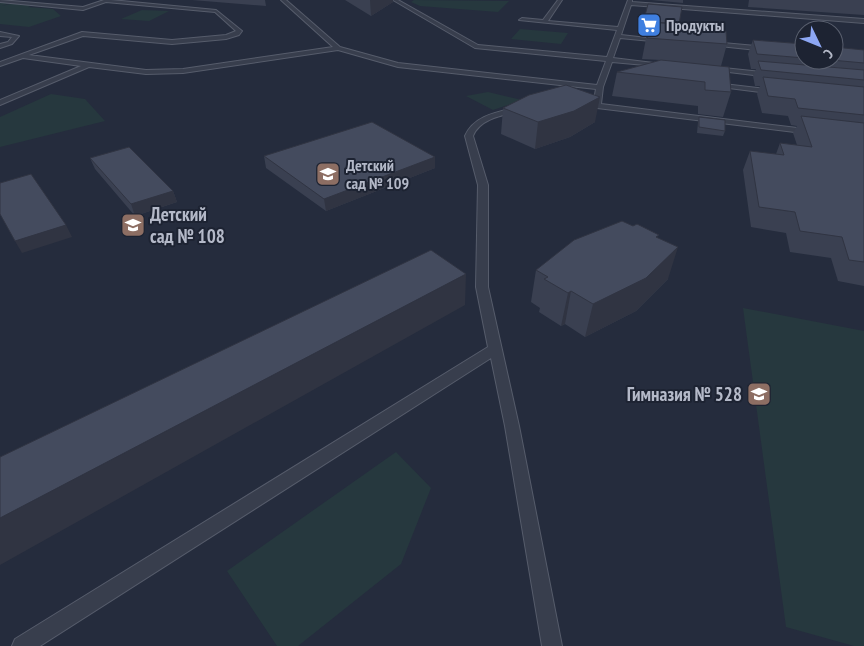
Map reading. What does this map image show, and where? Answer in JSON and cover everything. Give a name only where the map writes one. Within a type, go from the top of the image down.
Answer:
[{"type":"lane","points":[[0,1],[83,9],[107,0],[216,11],[239,31],[237,34],[226,37],[172,42],[82,34],[0,64]]},
{"type":"lane","points":[[283,0],[338,48]]},
{"type":"lane","points":[[395,0],[478,47],[672,66]]},
{"type":"lane","points":[[545,22],[560,0]]},
{"type":"lane","points":[[823,133],[592,106],[606,74],[630,1],[864,20]]},
{"type":"lane","points":[[522,20],[667,40]]},
{"type":"lane","points":[[0,34],[16,36],[10,42],[0,46]]},
{"type":"lane","points":[[706,44],[775,50]]},
{"type":"lane","points":[[22,56],[146,72],[182,71],[338,48],[398,65],[600,87]]},
{"type":"lane","points":[[0,103],[90,64]]},
{"type":"lane","points":[[710,69],[782,76]]},
{"type":"lane","points":[[606,74],[614,75]]},
{"type":"lane","points":[[710,85],[787,93]]},
{"type":"lane","points":[[526,106],[478,122],[471,128],[469,136],[483,185],[482,287],[494,350],[512,426],[552,646]]},
{"type":"lane","points":[[22,646],[494,350]]},
{"type":"shaded area","points":[[414,0],[509,1],[498,12],[420,6],[411,2]]},
{"type":"shaded area","points":[[0,2],[10,3],[2,6],[14,3],[32,5],[28,7],[53,9],[61,16],[29,27],[0,24]]},
{"type":"shaded area","points":[[142,10],[169,11],[149,21],[121,19]]},
{"type":"shaded area","points":[[520,29],[568,33],[561,44],[511,39]]},
{"type":"shaded area","points":[[488,92],[522,100],[493,110],[466,96]]},
{"type":"shaded area","points":[[51,94],[85,99],[105,121],[0,147],[0,117]]},
{"type":"shaded area","points":[[743,308],[864,331],[864,646],[854,646],[786,627]]},
{"type":"shaded area","points":[[396,452],[431,488],[401,564],[298,646],[277,646],[227,571]]},
{"type":"building","points":[[648,4],[682,7],[679,24],[650,22],[647,31],[649,23],[643,23]]},
{"type":"building","points":[[650,22],[681,24],[680,27],[726,31],[727,44],[647,38]]},
{"type":"building","points":[[753,40],[794,43],[794,57],[757,54]]},
{"type":"building","points":[[844,48],[864,50],[864,63],[844,61]]},
{"type":"building","points":[[661,60],[729,67],[731,92],[705,90],[705,82],[617,72]]},
{"type":"building","points":[[758,61],[794,64],[794,70],[844,70],[844,68],[864,70],[864,80],[761,70]]},
{"type":"building","points":[[763,77],[864,87],[864,115],[798,108],[795,99],[768,96]]},
{"type":"building","points":[[566,85],[600,97],[574,111],[538,122],[503,108],[529,95]]},
{"type":"building","points":[[801,116],[864,123],[864,262],[849,260],[842,237],[800,231],[795,212],[759,207],[750,151],[784,155],[780,143],[812,147]]},
{"type":"building","points":[[699,117],[725,120],[725,131],[699,127]]},
{"type":"building","points":[[372,122],[435,157],[324,199],[264,156]]},
{"type":"building","points":[[129,147],[173,191],[131,204],[90,158]]},
{"type":"building","points":[[31,174],[66,225],[15,241],[0,214],[0,183]]},
{"type":"building","points":[[622,221],[633,226],[637,224],[659,235],[656,237],[678,247],[646,278],[593,304],[571,291],[568,293],[544,279],[548,277],[536,270],[574,240]]},
{"type":"building","points":[[431,250],[466,274],[0,518],[0,457]]},
{"type":"place","name":"Продукты","points":[[649,25]]},
{"type":"place","name":"Детский сад № 109","points":[[328,174]]},
{"type":"place","name":"Детский сад № 108","points":[[133,225]]},
{"type":"place","name":"Гимназия № 528","points":[[759,394]]}]
